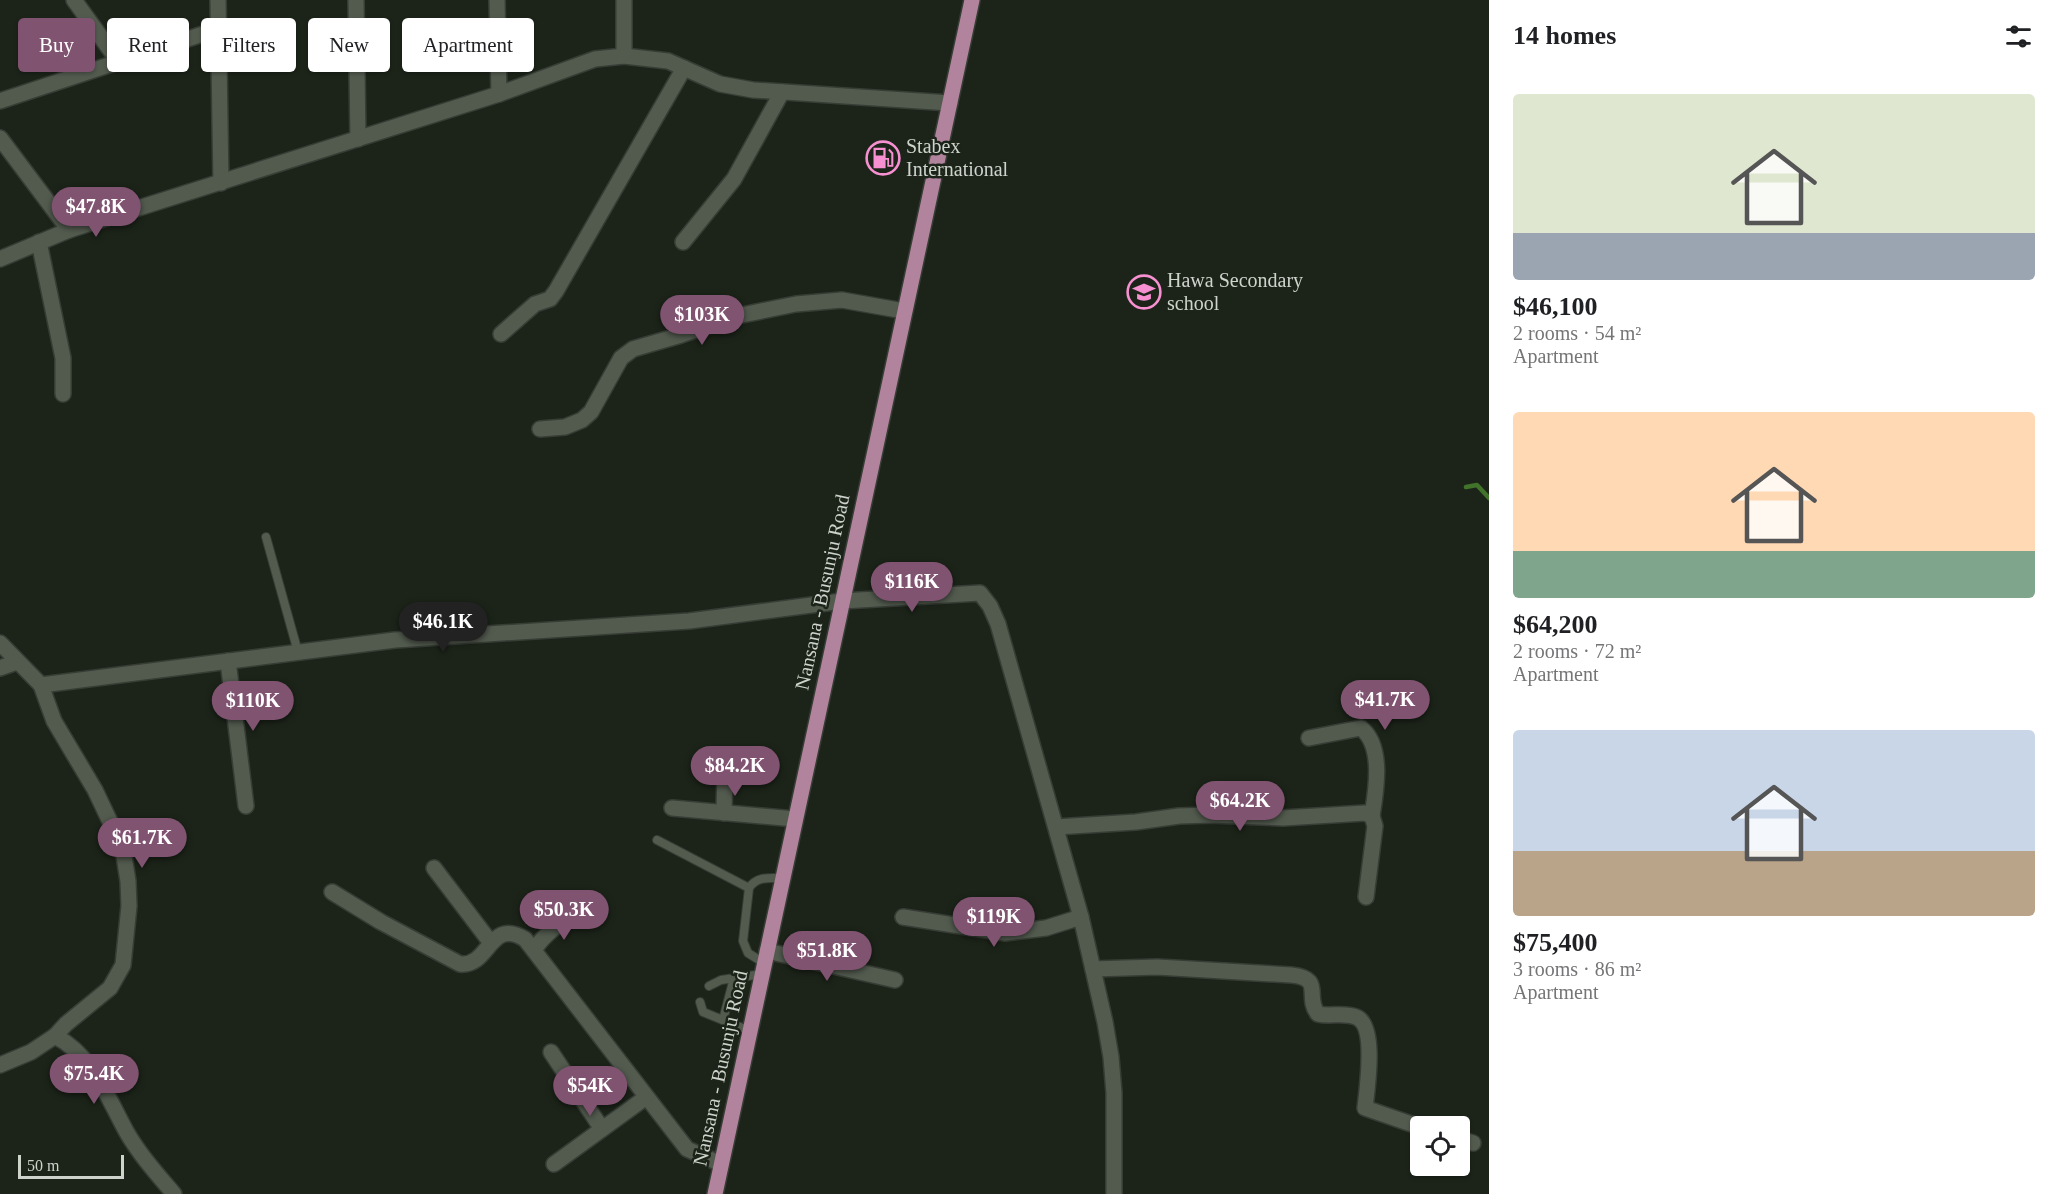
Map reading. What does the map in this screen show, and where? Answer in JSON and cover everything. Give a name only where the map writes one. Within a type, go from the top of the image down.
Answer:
[{"type":"main road","name":"Nansana - Busunju Road","points":[[715,1194],[972,0]]},
{"type":"street","points":[[74,0],[107,45]]},
{"type":"street","points":[[218,0],[218,18]]},
{"type":"street","points":[[356,0],[358,140]]},
{"type":"street","points":[[497,0],[499,94]]},
{"type":"street","points":[[624,0],[624,56]]},
{"type":"street","points":[[0,259],[69,230],[358,140],[499,94],[595,59],[624,56],[668,62],[720,84],[753,90],[950,103]]},
{"type":"street","points":[[0,101],[107,66]]},
{"type":"street","points":[[501,334],[535,304],[550,299],[556,291],[684,68]]},
{"type":"street","points":[[219,72],[221,183]]},
{"type":"street","points":[[683,242],[734,179],[782,92]]},
{"type":"street","points":[[0,138],[69,230]]},
{"type":"street","points":[[39,242],[63,358],[63,394]]},
{"type":"street","points":[[540,429],[565,427],[582,420],[591,412],[621,358],[633,349],[737,316],[796,304],[842,300],[904,311]]},
{"type":"street","points":[[41,685],[394,640],[689,621],[842,601],[980,593],[990,606],[998,624],[1081,917],[1093,969],[1111,1057],[1114,1093],[1114,1194]]},
{"type":"street","points":[[0,643],[41,685],[54,721],[95,790],[124,856],[129,906],[123,965],[110,988],[66,1024],[55,1036],[31,1052],[2,1060]]},
{"type":"street","points":[[228,661],[246,806]]},
{"type":"street","points":[[0,668],[17,662]]},
{"type":"street","points":[[1309,738],[1361,728],[1368,733],[1371,740],[1377,783],[1372,816],[1376,826],[1366,897]]},
{"type":"street","points":[[724,813],[725,766]]},
{"type":"street","points":[[672,808],[795,819]]},
{"type":"street","points":[[1056,827],[1200,815],[1283,818],[1365,813],[1372,816]]},
{"type":"street","points":[[434,868],[491,944]]},
{"type":"street","points":[[332,892],[390,927],[460,964],[467,965],[473,962],[496,938],[510,933],[525,939],[645,1098],[687,1149],[721,1164]]},
{"type":"street","points":[[534,950],[542,937],[552,928],[575,914]]},
{"type":"street","points":[[903,917],[1005,933],[1046,928],[1081,917]]},
{"type":"street","points":[[764,963],[895,980]]},
{"type":"street","points":[[1093,969],[1157,967],[1291,975],[1307,980],[1312,986],[1313,1006],[1318,1014],[1358,1017],[1364,1024],[1369,1045],[1365,1108],[1410,1124]]},
{"type":"street","points":[[55,1036],[77,1049],[90,1066],[127,1132],[153,1170],[174,1194]]},
{"type":"street","points":[[550,1052],[602,1129]]},
{"type":"street","points":[[554,1164],[645,1098]]},
{"type":"lane","points":[[266,537],[298,652]]},
{"type":"lane","points":[[657,840],[749,888]]},
{"type":"lane","points":[[764,963],[748,953],[743,941],[749,888],[752,883],[760,879],[782,878]]},
{"type":"lane","points":[[709,986],[721,980],[734,978],[764,963]]},
{"type":"lane","points":[[723,1020],[734,978]]},
{"type":"lane","points":[[700,1002],[703,1012],[750,1031]]},
{"type":"waterway","points":[[1466,487],[1477,485],[1489,498]]},
{"type":"place","name":"Stabex International","points":[[883,158]]},
{"type":"place","name":"Hawa Secondary school","points":[[1144,292]]}]
